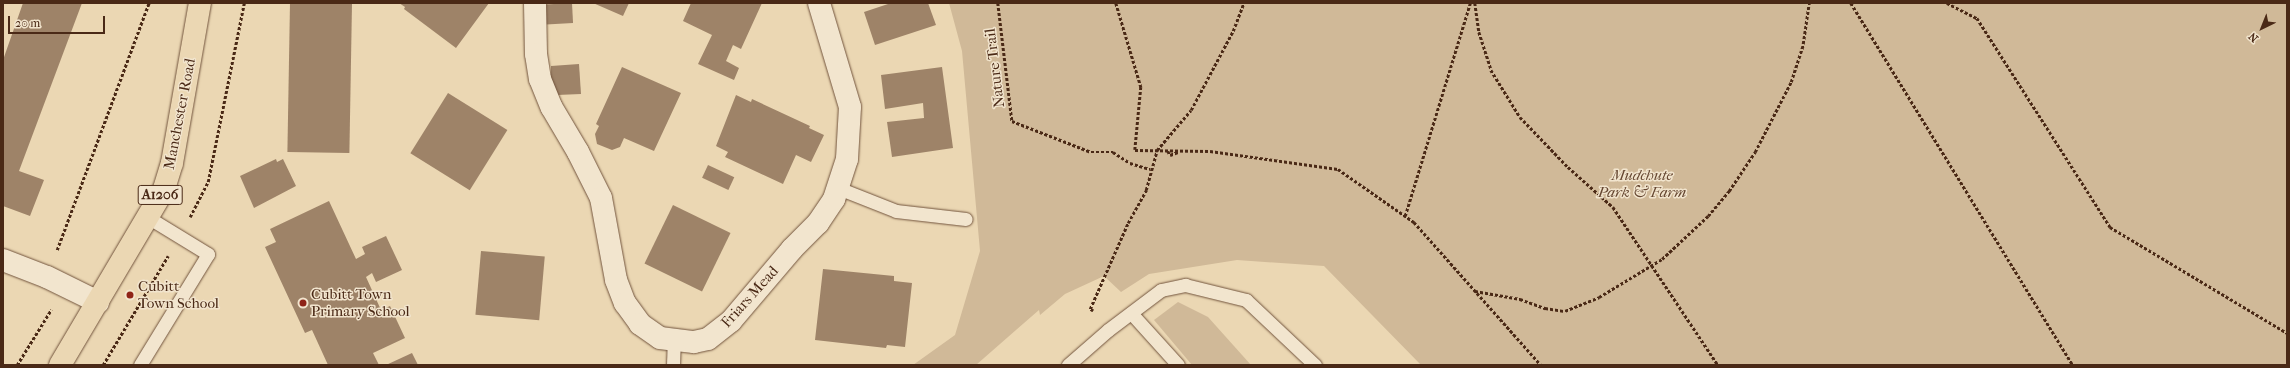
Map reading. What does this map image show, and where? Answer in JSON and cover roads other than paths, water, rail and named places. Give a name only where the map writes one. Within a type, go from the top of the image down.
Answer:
[{"type":"main road","name":"Manchester Road","points":[[60,365],[149,218],[164,189],[172,163],[200,3]]},
{"type":"street","name":"Friars Mead","points":[[535,3],[536,54],[540,79],[552,108],[578,152],[601,198],[616,280],[625,303],[650,333],[674,342],[694,342],[708,339],[731,321],[792,249],[818,223],[834,199],[847,159],[850,107],[819,3]]},
{"type":"street","points":[[3,260],[57,281],[98,302]]},
{"type":"lane","points":[[838,188],[896,211],[966,219]]},
{"type":"lane","points":[[140,365],[208,254],[149,218]]},
{"type":"lane","points":[[1068,365],[1108,330],[1161,290],[1185,285],[1246,300],[1315,365]]},
{"type":"lane","points":[[1131,313],[1178,365]]},
{"type":"lane","points":[[673,365],[674,342]]},
{"type":"place","name":"Cubitt Town School","points":[[130,295]]},
{"type":"place","name":"Cubitt Town Primary School","points":[[303,303]]},
{"type":"park label","name":"Mudchute Park & Farm","points":[[1642,184]]}]
